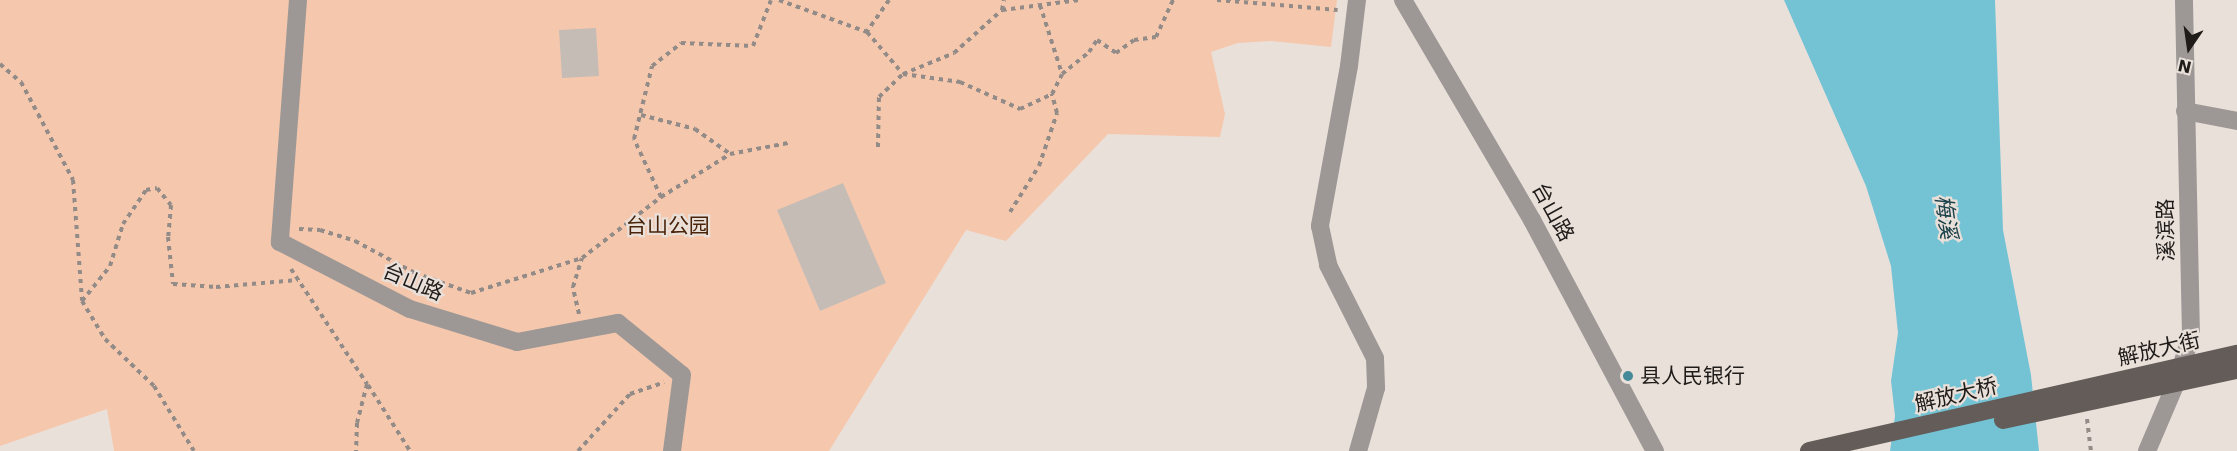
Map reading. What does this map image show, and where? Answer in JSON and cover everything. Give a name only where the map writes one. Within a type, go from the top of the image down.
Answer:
[{"type":"main road","name":"解放大街","points":[[2090,399],[2180,375],[2237,354]]},
{"type":"main road","name":"解放大街","points":[[2180,375],[2237,370]]},
{"type":"main road","name":"解放大桥","points":[[1809,451],[2090,399]]},
{"type":"main road","name":"解放大桥","points":[[1867,451],[2090,399]]},
{"type":"street","points":[[280,235],[298,0]]},
{"type":"street","name":"台山路","points":[[1403,0],[1532,220],[1655,451]]},
{"type":"street","name":"溪滨路","points":[[2147,451],[2180,375],[2191,336],[2184,0]]},
{"type":"street","points":[[1356,6],[1320,226],[1328,265],[1375,358],[1374,397],[1358,451]]},
{"type":"street","points":[[2185,111],[2237,121]]},
{"type":"street","name":"台山路","points":[[280,235],[410,309],[517,342],[618,323],[682,375]]},
{"type":"street","points":[[672,451],[682,375]]},
{"type":"path","points":[[661,197],[634,139],[652,66],[681,43],[753,46],[771,0]]},
{"type":"path","points":[[779,0],[867,32],[903,74],[960,82],[1020,109],[1052,94],[1062,74],[1089,52],[1097,40],[1116,53],[1134,40],[1156,38],[1173,0]]},
{"type":"path","points":[[867,32],[889,0]]},
{"type":"path","points":[[1002,10],[1004,0]]},
{"type":"path","points":[[878,147],[879,97],[903,74],[954,53],[1002,10],[1079,0]]},
{"type":"path","points":[[1217,0],[1356,6]]},
{"type":"path","points":[[1041,5],[1062,74]]},
{"type":"path","points":[[0,64],[21,82],[73,180],[82,301],[105,339],[154,386],[194,451]]},
{"type":"path","points":[[1010,212],[1039,166],[1057,113],[1052,94]]},
{"type":"path","points":[[641,115],[695,129],[730,154]]},
{"type":"path","points":[[410,451],[285,261],[280,235],[320,230],[355,241],[415,273],[471,293],[582,258],[661,197],[730,154],[788,143]]},
{"type":"path","points":[[82,301],[110,266],[123,224],[146,190],[157,188],[171,205],[168,237],[173,284],[206,287],[298,280]]},
{"type":"path","points":[[582,258],[573,287],[583,330]]},
{"type":"path","points":[[578,451],[630,393],[682,375]]},
{"type":"path","points":[[356,451],[357,423],[367,384]]},
{"type":"path","points":[[2090,399],[2091,451]]},
{"type":"green space","name":"台山公园","points":[[0,0],[1337,0],[1331,47],[1271,41],[1238,43],[1211,52],[1225,114],[1220,137],[1108,134],[1006,241],[966,230],[829,451],[114,451],[107,409],[0,446]]},
{"type":"water","name":"梅溪","points":[[1784,0],[1995,0],[2003,230],[2031,375],[2039,451],[1890,451],[1895,416],[1891,381],[1898,333],[1891,266],[1866,186]]},
{"type":"building","points":[[596,28],[599,76],[562,78],[559,30]]},
{"type":"building","points":[[843,183],[886,283],[820,311],[777,210]]},
{"type":"place","name":"县人民银行","points":[[1628,376]]}]
